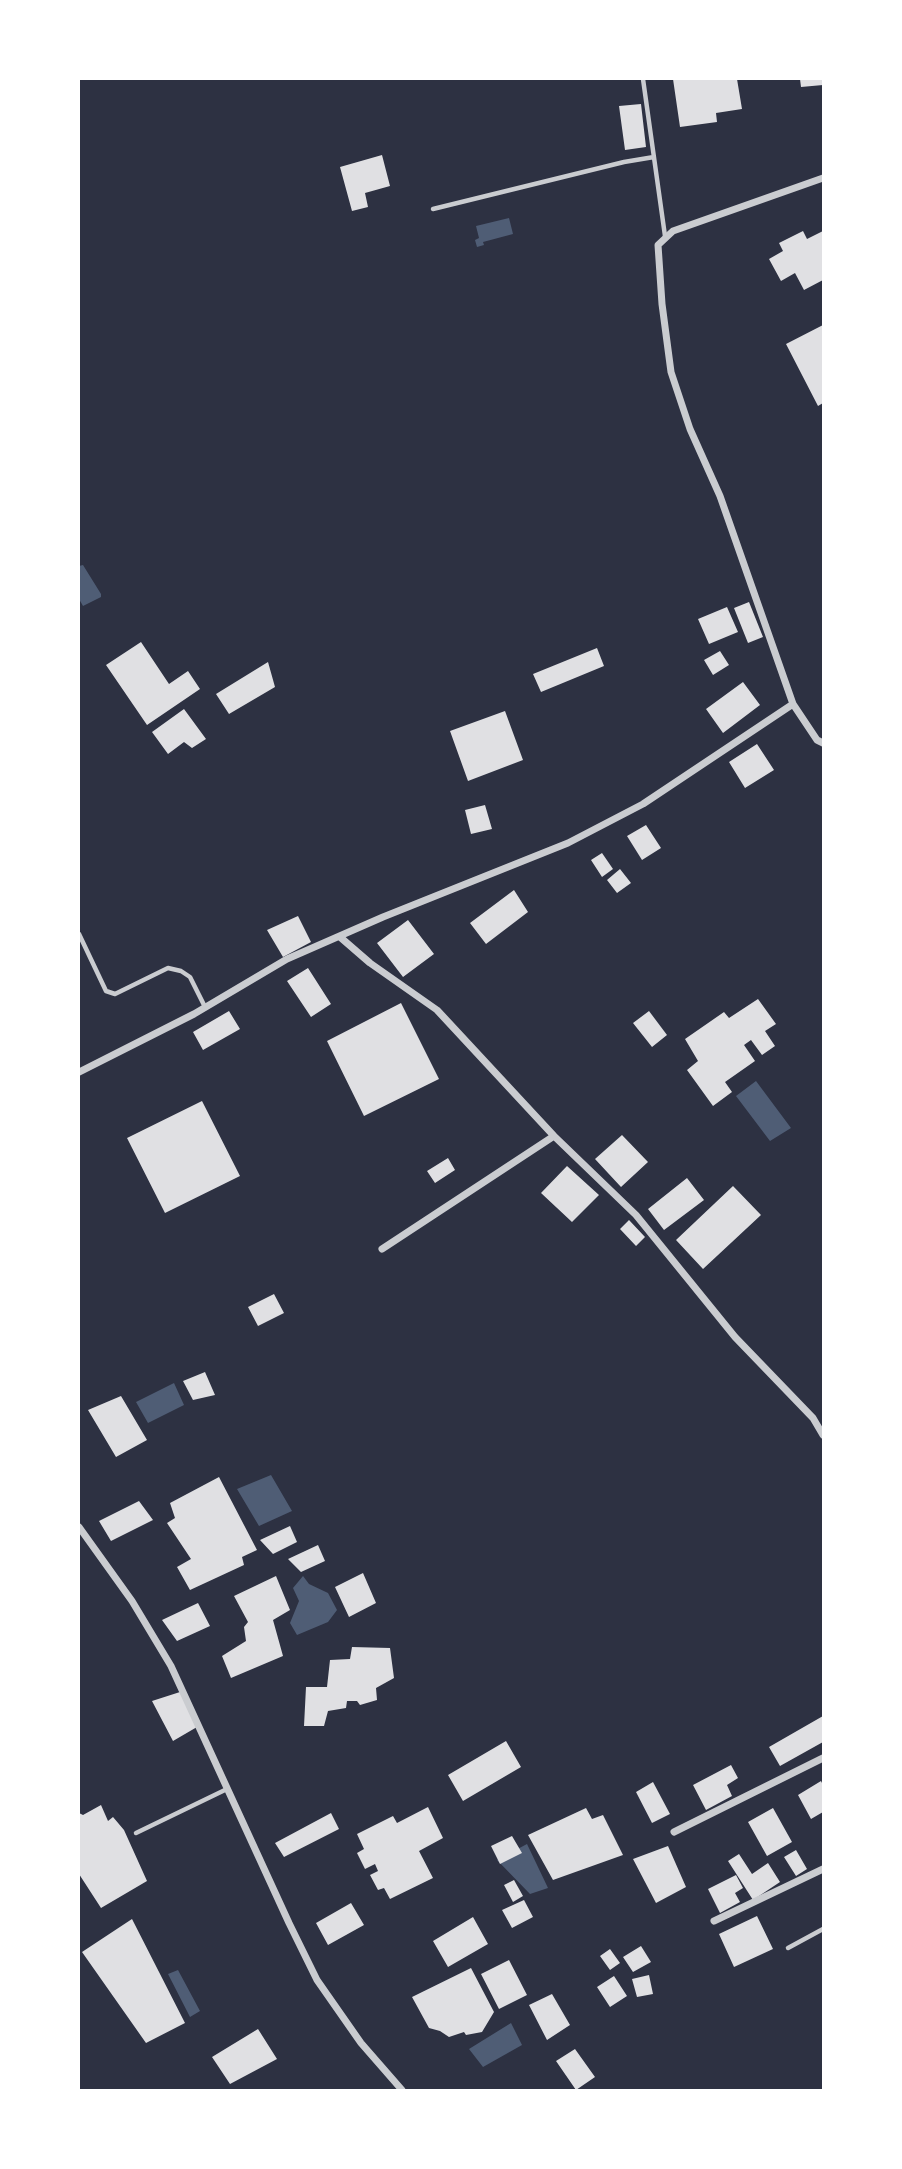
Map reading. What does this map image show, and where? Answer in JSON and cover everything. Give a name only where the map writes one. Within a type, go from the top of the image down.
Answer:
[{"type":"street","points":[[823,178],[691,224],[665,236],[658,245],[671,372],[690,429],[720,496],[793,704],[817,740],[823,743]]},
{"type":"street","points":[[79,1072],[205,1008],[287,959],[383,917],[568,843],[643,804],[793,704]]},
{"type":"street","points":[[340,937],[370,963],[437,1010],[554,1136],[636,1215],[735,1337],[813,1418],[823,1435]]},
{"type":"street","points":[[382,1249],[554,1136]]},
{"type":"street","points":[[79,1527],[132,1601],[172,1666],[317,1980],[361,2043],[402,2090]]},
{"type":"street","points":[[674,1832],[822,1761]]},
{"type":"street","points":[[714,1921],[823,1869]]},
{"type":"lane","points":[[643,79],[665,236]]},
{"type":"lane","points":[[433,209],[654,157]]},
{"type":"lane","points":[[79,934],[106,991],[114,994],[168,968],[181,971],[190,977],[205,1008]]},
{"type":"lane","points":[[136,1832],[228,1789]]},
{"type":"lane","points":[[788,1948],[823,1929]]},
{"type":"water","points":[[509,218],[513,234],[483,242],[484,245],[477,247],[475,240],[479,238],[476,226]]},
{"type":"water","points":[[83,565],[101,597],[83,606],[79,599],[79,566]]},
{"type":"water","points":[[756,1081],[791,1128],[770,1141],[736,1096]]},
{"type":"water","points":[[174,1383],[184,1405],[148,1423],[136,1402]]},
{"type":"water","points":[[271,1475],[292,1511],[259,1526],[237,1489]]},
{"type":"water","points":[[303,1576],[309,1584],[328,1593],[337,1610],[328,1622],[297,1635],[290,1623],[299,1601],[293,1588]]},
{"type":"water","points":[[527,1844],[548,1888],[530,1894],[497,1860]]},
{"type":"water","points":[[178,1970],[200,2011],[190,2017],[168,1974]]},
{"type":"water","points":[[511,2023],[522,2045],[483,2067],[469,2049]]},
{"type":"building","points":[[673,79],[737,79],[742,109],[716,113],[717,122],[680,127]]},
{"type":"building","points":[[800,79],[823,79],[823,85],[801,87]]},
{"type":"building","points":[[641,104],[646,147],[625,150],[619,106]]},
{"type":"building","points":[[382,155],[390,186],[365,193],[368,207],[352,211],[340,167]]},
{"type":"building","points":[[803,231],[807,239],[823,231],[823,280],[804,290],[795,273],[781,281],[769,259],[783,251],[779,243]]},
{"type":"building","points":[[823,325],[823,403],[818,406],[786,344]]},
{"type":"building","points":[[749,602],[763,637],[748,643],[734,608]]},
{"type":"building","points":[[727,607],[738,632],[709,644],[698,619]]},
{"type":"building","points":[[141,642],[169,684],[188,671],[200,689],[147,725],[106,665]]},
{"type":"building","points":[[597,648],[604,666],[541,692],[533,674]]},
{"type":"building","points":[[720,651],[729,665],[713,675],[704,660]]},
{"type":"building","points":[[268,662],[275,687],[229,714],[216,694]]},
{"type":"building","points":[[743,682],[760,705],[723,733],[706,709]]},
{"type":"building","points":[[184,709],[206,739],[192,748],[184,742],[168,754],[152,732]]},
{"type":"building","points":[[505,711],[523,760],[468,781],[450,731]]},
{"type":"building","points":[[757,744],[774,770],[745,788],[729,762]]},
{"type":"building","points":[[485,805],[492,829],[471,834],[465,810]]},
{"type":"building","points":[[646,825],[661,848],[642,860],[627,836]]},
{"type":"building","points":[[602,853],[613,869],[602,877],[591,860]]},
{"type":"building","points":[[620,869],[631,883],[617,893],[607,880]]},
{"type":"building","points":[[514,890],[528,912],[486,944],[470,923]]},
{"type":"building","points":[[298,916],[311,942],[283,957],[267,930]]},
{"type":"building","points":[[408,920],[434,954],[403,977],[377,943]]},
{"type":"building","points":[[308,968],[331,1004],[311,1017],[287,981]]},
{"type":"building","points":[[758,999],[776,1024],[765,1031],[775,1046],[762,1055],[751,1040],[744,1045],[755,1061],[725,1082],[732,1092],[713,1106],[687,1070],[698,1061],[685,1039],[724,1012],[729,1018]]},
{"type":"building","points":[[401,1003],[439,1079],[364,1116],[327,1041]]},
{"type":"building","points":[[229,1011],[240,1029],[203,1050],[193,1032]]},
{"type":"building","points":[[649,1011],[667,1035],[652,1047],[633,1023]]},
{"type":"building","points":[[202,1101],[240,1176],[165,1213],[127,1138]]},
{"type":"building","points":[[622,1135],[648,1162],[621,1187],[595,1159]]},
{"type":"building","points":[[448,1158],[455,1170],[435,1183],[427,1171]]},
{"type":"building","points":[[567,1166],[599,1195],[572,1222],[541,1193]]},
{"type":"building","points":[[687,1178],[704,1200],[664,1230],[648,1209]]},
{"type":"building","points":[[733,1186],[761,1215],[703,1269],[676,1240]]},
{"type":"building","points":[[629,1220],[645,1237],[636,1246],[620,1229]]},
{"type":"building","points":[[274,1294],[284,1313],[258,1326],[248,1307]]},
{"type":"building","points":[[205,1372],[215,1395],[193,1400],[183,1381]]},
{"type":"building","points":[[121,1396],[147,1440],[116,1457],[88,1410]]},
{"type":"building","points":[[219,1477],[257,1550],[242,1557],[244,1565],[190,1590],[177,1567],[191,1559],[167,1523],[175,1518],[170,1503]]},
{"type":"building","points":[[139,1501],[153,1520],[111,1541],[99,1521]]},
{"type":"building","points":[[290,1526],[297,1542],[273,1554],[260,1540]]},
{"type":"building","points":[[318,1545],[325,1561],[301,1572],[288,1559]]},
{"type":"building","points":[[363,1573],[376,1603],[349,1617],[335,1587]]},
{"type":"building","points":[[276,1576],[290,1610],[273,1620],[283,1656],[231,1678],[222,1656],[246,1641],[244,1627],[248,1622],[234,1596]]},
{"type":"building","points":[[198,1603],[210,1626],[177,1641],[162,1620]]},
{"type":"building","points":[[352,1647],[390,1648],[394,1678],[376,1688],[377,1700],[360,1705],[357,1701],[347,1701],[346,1708],[328,1711],[324,1726],[304,1726],[306,1687],[327,1687],[330,1660],[350,1659]]},
{"type":"building","points":[[180,1692],[197,1727],[173,1741],[152,1701]]},
{"type":"building","points":[[823,1716],[823,1742],[780,1766],[769,1747]]},
{"type":"building","points":[[506,1741],[521,1767],[463,1801],[448,1775]]},
{"type":"building","points":[[731,1765],[738,1778],[727,1785],[732,1796],[706,1810],[693,1785]]},
{"type":"building","points":[[821,1781],[823,1812],[811,1819],[798,1795]]},
{"type":"building","points":[[653,1782],[670,1814],[652,1823],[636,1792]]},
{"type":"building","points":[[101,1805],[108,1821],[113,1817],[124,1830],[147,1881],[101,1908],[79,1874],[79,1813],[83,1815]]},
{"type":"building","points":[[428,1807],[443,1838],[419,1851],[433,1878],[390,1899],[384,1888],[378,1890],[370,1875],[378,1871],[375,1864],[365,1869],[357,1853],[364,1849],[357,1834],[393,1816],[397,1823]]},
{"type":"building","points":[[586,1808],[592,1819],[603,1815],[623,1855],[553,1880],[528,1835]]},
{"type":"building","points":[[773,1808],[792,1842],[767,1856],[748,1822]]},
{"type":"building","points":[[331,1813],[339,1829],[284,1857],[275,1843]]},
{"type":"building","points":[[512,1836],[522,1853],[500,1864],[491,1846]]},
{"type":"building","points":[[668,1846],[686,1887],[656,1903],[633,1859]]},
{"type":"building","points":[[796,1850],[807,1869],[796,1876],[784,1857]]},
{"type":"building","points":[[739,1854],[752,1874],[768,1863],[780,1882],[753,1900],[728,1861]]},
{"type":"building","points":[[736,1875],[743,1888],[735,1893],[740,1902],[720,1913],[708,1889]]},
{"type":"building","points":[[514,1880],[523,1896],[513,1902],[504,1885]]},
{"type":"building","points":[[524,1900],[533,1917],[512,1928],[502,1910]]},
{"type":"building","points":[[351,1903],[364,1925],[328,1945],[316,1923]]},
{"type":"building","points":[[757,1916],[773,1949],[734,1967],[719,1934]]},
{"type":"building","points":[[473,1917],[488,1944],[448,1967],[433,1941]]},
{"type":"building","points":[[132,1919],[185,2023],[146,2043],[82,1952]]},
{"type":"building","points":[[641,1946],[651,1962],[633,1972],[623,1957]]},
{"type":"building","points":[[610,1949],[620,1963],[610,1970],[600,1956]]},
{"type":"building","points":[[509,1960],[527,1995],[499,2009],[481,1974]]},
{"type":"building","points":[[471,1968],[494,2012],[482,2032],[466,2035],[464,2032],[449,2037],[429,2028],[412,1997]]},
{"type":"building","points":[[649,1975],[653,1994],[637,1997],[632,1979]]},
{"type":"building","points":[[614,1976],[627,1996],[610,2007],[597,1987]]},
{"type":"building","points":[[552,1994],[570,2025],[547,2040],[529,2005]]},
{"type":"building","points":[[258,2029],[277,2059],[230,2084],[212,2057]]},
{"type":"building","points":[[575,2049],[595,2077],[576,2090],[556,2061]]}]
